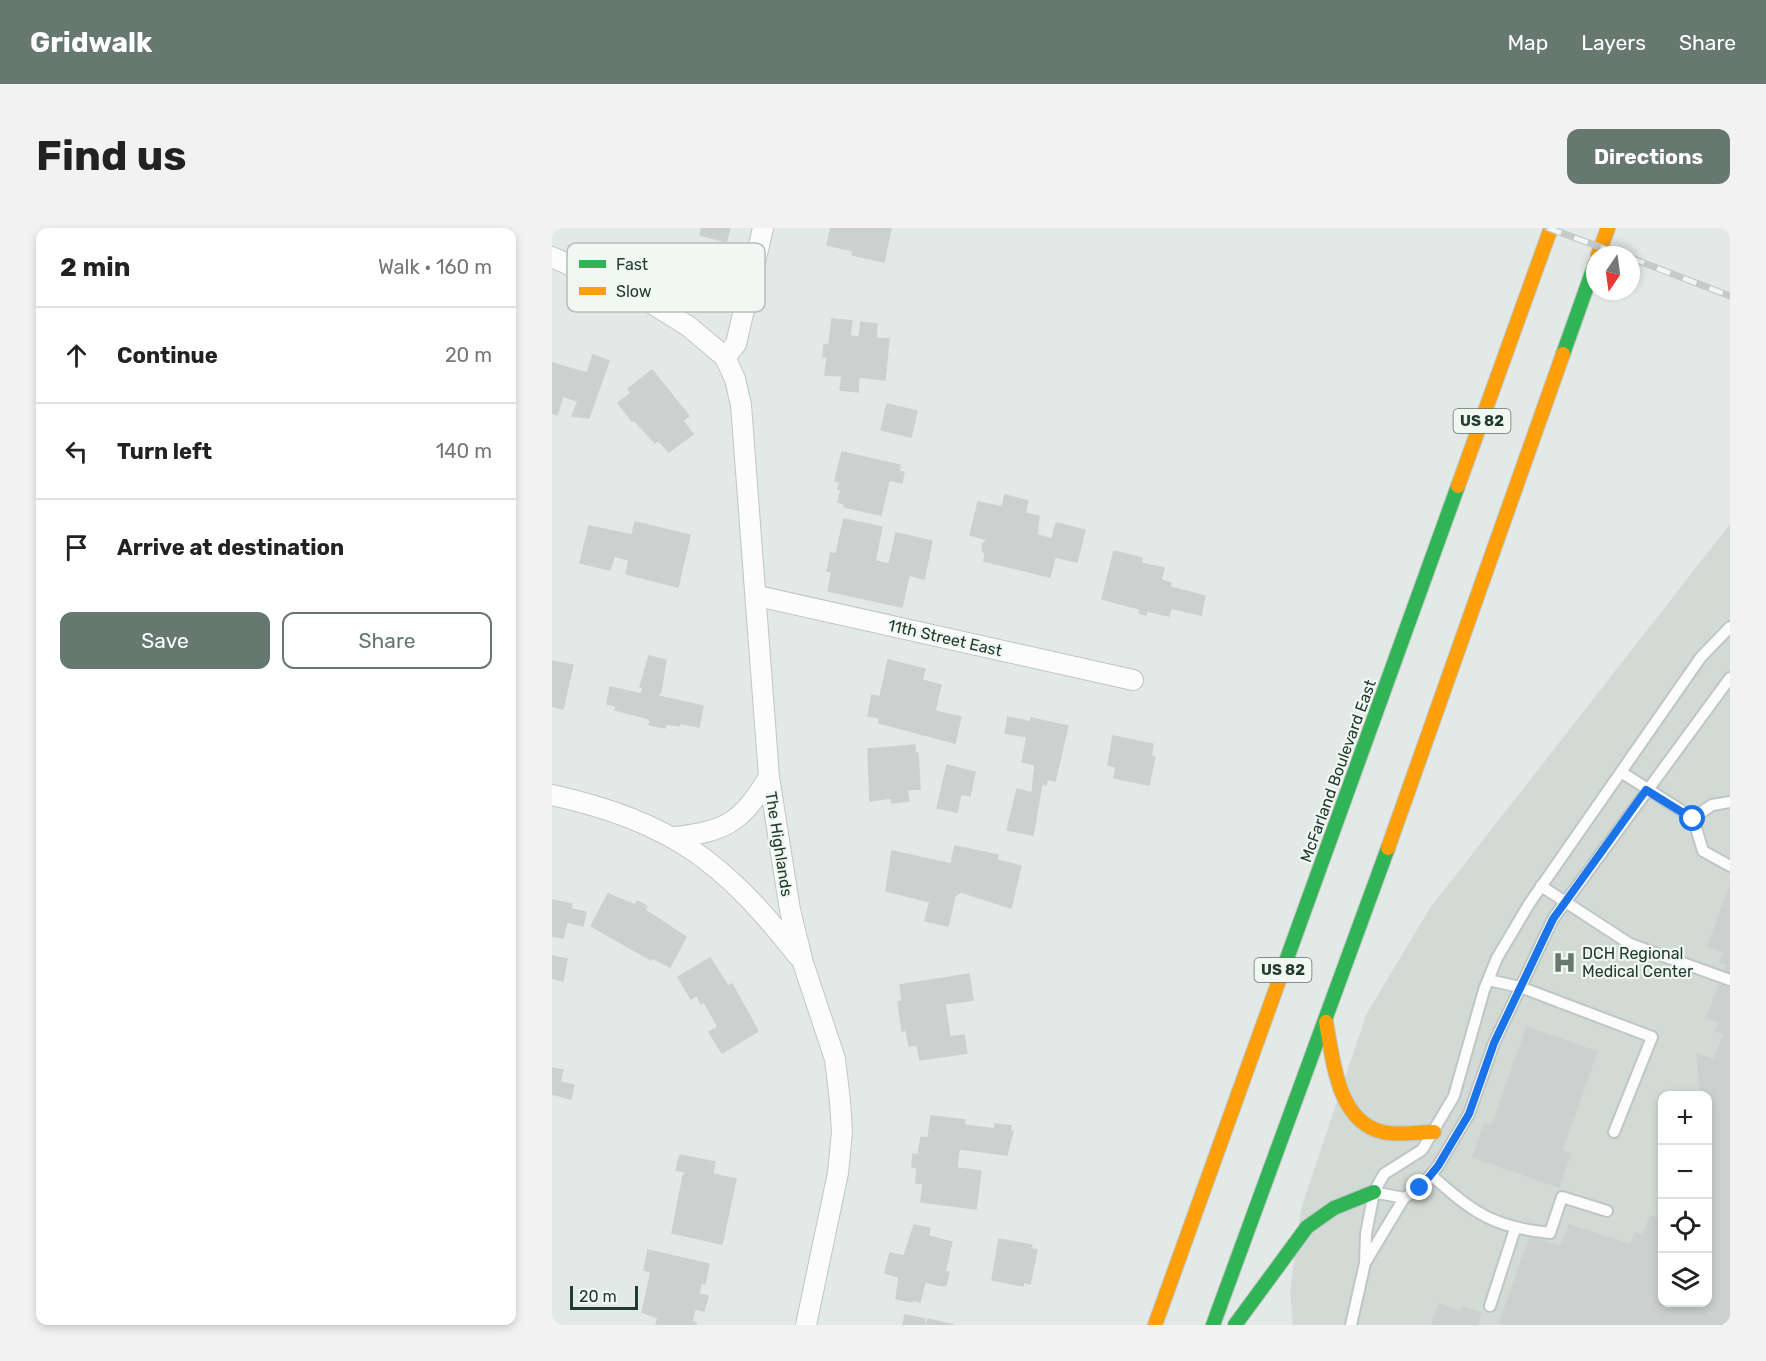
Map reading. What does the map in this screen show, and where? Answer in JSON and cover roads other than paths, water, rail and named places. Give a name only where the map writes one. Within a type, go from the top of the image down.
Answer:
[{"type":"highway","name":"McFarland Boulevard East","points":[[1155,1325],[1551,228]]},
{"type":"highway","points":[[1601,246],[1608,228]]},
{"type":"highway","name":"US 82","points":[[1213,1325],[1326,1022],[1586,289]]},
{"type":"highway","points":[[1326,1022],[1336,1077],[1354,1117],[1374,1130],[1434,1132]]},
{"type":"highway","points":[[1235,1325],[1307,1227],[1334,1208],[1374,1192]]},
{"type":"street","points":[[760,243],[763,228]]},
{"type":"street","name":"The Highlands","points":[[552,257],[567,264]]},
{"type":"street","name":"The Highlands","points":[[666,312],[688,326],[725,357],[735,379],[741,405],[758,596],[769,777],[790,910],[803,963],[835,1059],[842,1132],[838,1173],[806,1325]]},
{"type":"street","points":[[725,357],[736,344],[743,312]]},
{"type":"street","name":"11th Street East","points":[[758,596],[1133,680]]},
{"type":"street","points":[[675,837],[715,831],[737,820],[751,805],[769,777]]},
{"type":"street","points":[[552,795],[596,805],[675,837],[705,857],[762,910],[803,963]]},
{"type":"lane","points":[[1351,1325],[1365,1263],[1366,1234],[1374,1192],[1384,1174],[1422,1150],[1454,1096],[1488,980],[1497,958],[1541,886],[1701,657],[1730,627]]},
{"type":"lane","points":[[1365,1263],[1404,1198],[1420,1188],[1431,1175],[1469,1114],[1494,1043],[1553,919],[1730,678]]},
{"type":"lane","points":[[1621,772],[1693,819],[1703,851],[1730,866]]},
{"type":"lane","points":[[1693,819],[1712,805],[1730,802]]},
{"type":"lane","points":[[1541,886],[1630,944],[1730,980]]},
{"type":"lane","points":[[1488,980],[1520,987],[1652,1037],[1614,1132]]},
{"type":"lane","points":[[1431,1175],[1471,1210],[1515,1229],[1550,1233],[1562,1197],[1607,1211]]},
{"type":"lane","points":[[1374,1192],[1404,1198]]},
{"type":"lane","points":[[1490,1306],[1515,1229]]},
{"type":"railway","points":[[1548,228],[1597,246]]},
{"type":"railway","points":[[1640,261],[1730,296]]},
{"type":"place","name":"DCH Regional Medical Center","points":[[1564,962]]}]
